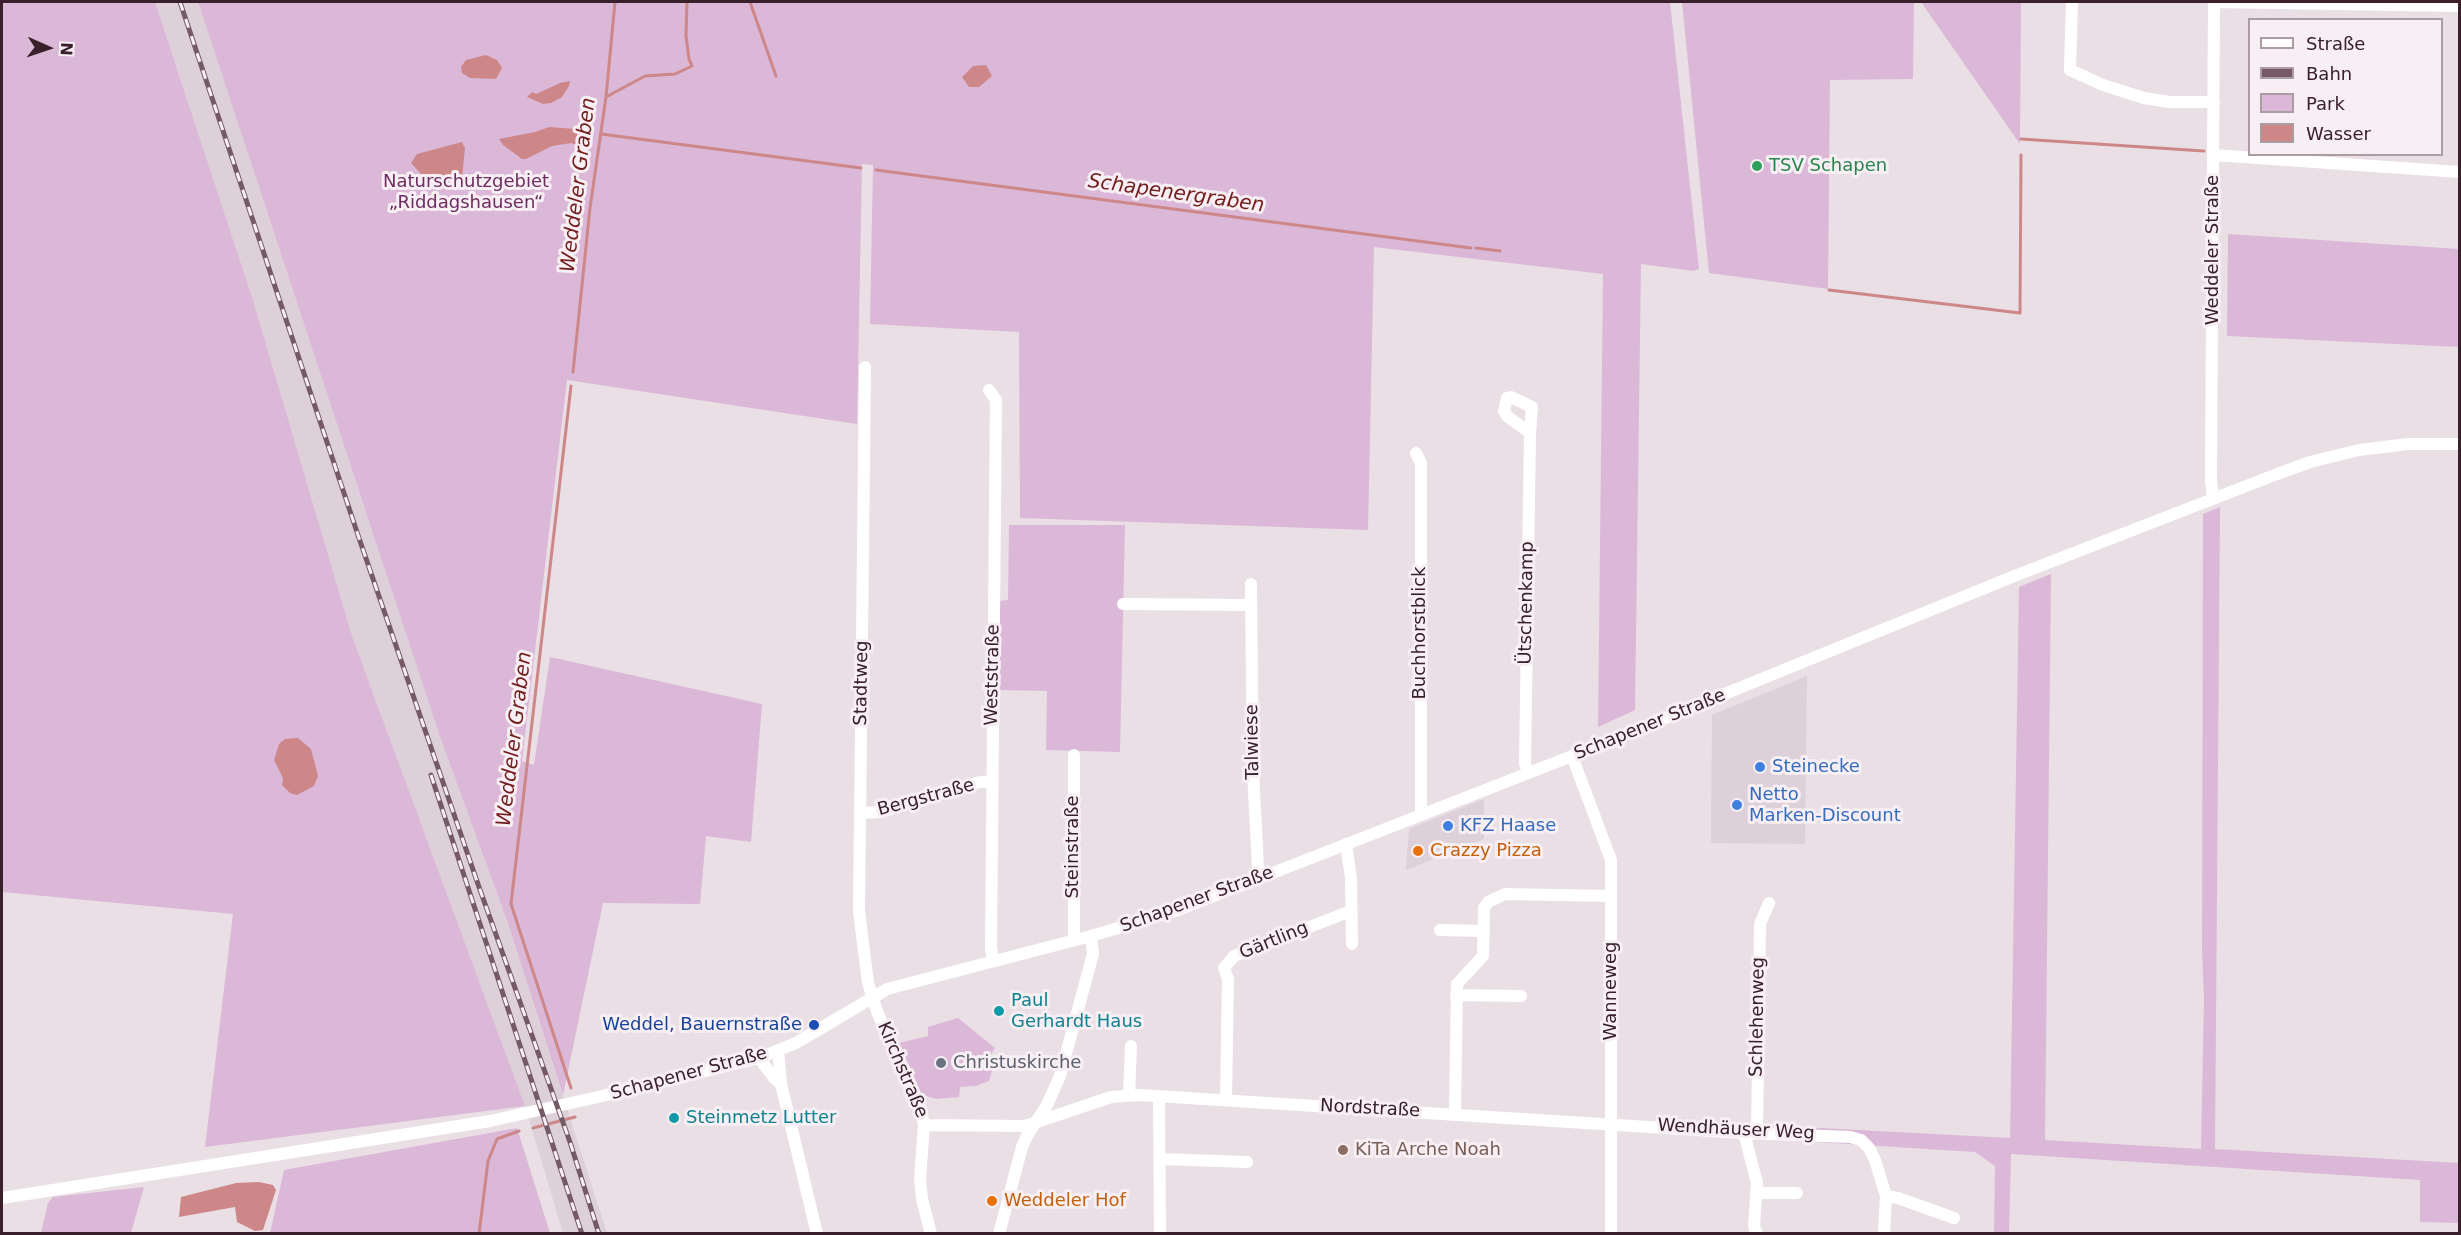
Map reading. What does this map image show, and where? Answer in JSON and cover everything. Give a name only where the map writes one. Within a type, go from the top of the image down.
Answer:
[{"type":"street","points":[[2072,2],[2070,70],[2103,85],[2150,99],[2169,102],[2214,102]]},
{"type":"street","points":[[2214,2],[2460,6]]},
{"type":"street","name":"Weddeler Straße","points":[[2213,498],[2211,480],[2214,2]]},
{"type":"street","points":[[2213,155],[2460,172]]},
{"type":"street","name":"Stadtweg","points":[[865,368],[859,912],[865,970],[872,997]]},
{"type":"street","name":"Weststraße","points":[[989,390],[996,400],[990,948],[993,961]]},
{"type":"street","name":"Ütschenkamp","points":[[1529,772],[1525,764],[1530,433]]},
{"type":"street","name":"Schapener Straße","points":[[2,1198],[490,1121],[759,1058],[796,1042],[872,997],[905,983],[1091,936],[1178,910],[1572,756],[2213,498],[2310,462],[2359,450],[2408,444],[2460,444]]},
{"type":"street","name":"Buchhorstblick","points":[[1416,453],[1421,463],[1421,814]]},
{"type":"street","name":"Talwiese","points":[[1251,584],[1253,771],[1258,867],[1261,878]]},
{"type":"street","points":[[1123,604],[1251,605]]},
{"type":"street","name":"Steinstraße","points":[[1074,755],[1074,940]]},
{"type":"street","name":"Wanneweg","points":[[1572,756],[1608,850],[1611,870],[1611,1233]]},
{"type":"street","name":"Bergstraße","points":[[860,813],[880,812],[981,782],[992,782]]},
{"type":"street","points":[[1346,844],[1351,878],[1352,944]]},
{"type":"street","points":[[1455,1114],[1457,984],[1483,956],[1484,908],[1488,902],[1497,896],[1506,894],[1611,896]]},
{"type":"street","name":"Schlehenweg","points":[[1757,1233],[1754,1226],[1758,1193],[1750,1132],[1760,924],[1768,903]]},
{"type":"street","name":"Gärtling","points":[[1226,1100],[1228,979],[1224,968],[1234,956],[1351,911]]},
{"type":"street","points":[[1440,930],[1484,932]]},
{"type":"street","points":[[999,1233],[1016,1163],[1027,1136],[1047,1105],[1060,1076],[1093,954],[1091,936]]},
{"type":"street","points":[[1456,995],[1521,996]]},
{"type":"street","name":"Kirchstraße","points":[[872,997],[917,1097],[924,1125],[1016,1127],[1035,1124]]},
{"type":"street","points":[[1129,1095],[1131,1046]]},
{"type":"street","points":[[778,1050],[781,1084],[817,1233]]},
{"type":"street","points":[[759,1058],[781,1084]]},
{"type":"street","name":"Nordstraße","points":[[1035,1124],[1111,1097],[1129,1095],[1611,1123]]},
{"type":"street","points":[[1159,1096],[1160,1233]]},
{"type":"street","name":"Wendhäuser Weg","points":[[1611,1123],[1850,1137],[1861,1140],[1869,1148],[1886,1196]]},
{"type":"street","points":[[924,1125],[920,1179],[922,1199],[932,1233]]},
{"type":"street","points":[[1160,1159],[1247,1162]]},
{"type":"street","points":[[1758,1193],[1797,1193]]},
{"type":"street","points":[[1884,1233],[1886,1196],[1954,1218]]},
{"type":"shaded area","points":[[155,2],[198,2],[440,737],[510,931],[607,1233],[563,1233],[525,1106],[352,636],[253,300]]},
{"type":"shaded area","points":[[1807,676],[1805,844],[1711,843],[1712,715]]},
{"type":"shaded area","points":[[1484,799],[1484,839],[1406,870],[1409,829]]},
{"type":"green space","points":[[2,2],[155,2],[253,300],[352,636],[525,1106],[205,1147],[233,914],[2,892]]},
{"type":"green space","name":"Naturschutzgebiet „Riddagshausen“","points":[[198,2],[1670,2],[1699,269],[1694,271],[1641,264],[1635,710],[1598,727],[1603,274],[1374,247],[1368,530],[1020,518],[1019,332],[870,324],[873,165],[862,164],[857,424],[567,380],[522,761],[534,765],[550,657],[762,704],[751,842],[706,836],[700,904],[603,903],[563,1095],[509,927],[440,737]]},
{"type":"green space","points":[[1682,2],[1914,2],[1913,79],[1830,80],[1828,289],[1709,273]]},
{"type":"green space","points":[[1921,2],[2021,2],[2020,144]]},
{"type":"green space","points":[[2228,234],[2459,249],[2459,347],[2227,336]]},
{"type":"green space","points":[[2220,507],[2215,1149],[2459,1163],[2459,1223],[2420,1222],[2420,1180],[2011,1154],[2009,1233],[1994,1233],[1995,1166],[1975,1152],[1801,1141],[1802,1127],[2010,1138],[2019,587],[2051,574],[2045,1140],[2201,1149],[2204,998],[2202,951],[2203,514]]},
{"type":"green space","points":[[1009,525],[1125,525],[1120,752],[1046,750],[1047,691],[998,690],[999,601],[1008,600]]},
{"type":"green space","points":[[958,1018],[995,1048],[990,1056],[995,1060],[989,1081],[976,1086],[960,1087],[959,1097],[937,1099],[922,1095],[899,1043],[928,1036],[928,1027]]},
{"type":"green space","points":[[517,1128],[550,1233],[270,1233],[284,1170]]},
{"type":"green space","points":[[144,1187],[131,1233],[41,1233],[48,1203],[53,1197]]},
{"type":"water","points":[[486,55],[497,60],[502,68],[496,79],[470,78],[462,73],[461,67],[466,60]]},
{"type":"water","points":[[986,65],[992,76],[979,87],[969,87],[962,77],[973,66]]},
{"type":"water","points":[[570,81],[562,97],[551,103],[543,104],[527,97],[532,92],[536,94]]},
{"type":"water","points":[[549,127],[576,129],[583,144],[581,147],[571,143],[552,146],[522,159],[503,145],[499,139],[535,132]]},
{"type":"water","points":[[462,142],[465,148],[462,178],[446,183],[423,176],[411,163],[417,154]]},
{"type":"water","points":[[298,738],[311,749],[318,776],[314,786],[297,795],[290,793],[282,785],[283,778],[274,760],[279,744],[285,739]]},
{"type":"water","points":[[259,1182],[273,1185],[276,1190],[263,1230],[255,1231],[237,1222],[235,1207],[179,1217],[181,1197],[236,1183]]},
{"type":"waterway","name":"Weddeler Graben","points":[[573,372],[615,2]]},
{"type":"waterway","points":[[606,97],[645,76],[675,74],[692,66],[686,36],[687,2]]},
{"type":"waterway","points":[[750,2],[776,76]]},
{"type":"waterway","name":"Schapenergraben","points":[[601,134],[861,168]]},
{"type":"waterway","name":"Schapenergraben","points":[[2021,139],[2204,151]]},
{"type":"waterway","name":"Schapenergraben","points":[[1829,290],[2020,313],[2021,155]]},
{"type":"waterway","name":"Schapenergraben","points":[[876,170],[1471,248]]},
{"type":"waterway","name":"Schapenergraben","points":[[1476,248],[1500,251]]},
{"type":"waterway","name":"Weddeler Graben","points":[[571,386],[511,904],[571,1088]]},
{"type":"waterway","name":"Weddeler Graben","points":[[533,1128],[575,1117]]},
{"type":"waterway","name":"Weddeler Graben","points":[[479,1234],[488,1161],[497,1139],[519,1131]]},
{"type":"railway","points":[[180,2],[360,541],[570,1142],[599,1234]]},
{"type":"railway","points":[[431,775],[582,1234]]},
{"type":"place","name":"TSV Schapen","points":[[1757,166]]},
{"type":"place","name":"Steinecke","points":[[1760,767]]},
{"type":"place","name":"Netto Marken-Discount","points":[[1737,805]]},
{"type":"place","name":"KFZ Haase","points":[[1448,826]]},
{"type":"place","name":"Crazzy Pizza","points":[[1418,851]]},
{"type":"place","name":"Paul Gerhardt Haus","points":[[999,1011]]},
{"type":"place","name":"Weddel, Bauernstraße","points":[[814,1025]]},
{"type":"place","name":"Christuskirche","points":[[941,1063]]},
{"type":"place","name":"Steinmetz Lutter","points":[[674,1118]]},
{"type":"place","name":"KiTa Arche Noah","points":[[1343,1150]]},
{"type":"place","name":"Weddeler Hof","points":[[992,1201]]}]
